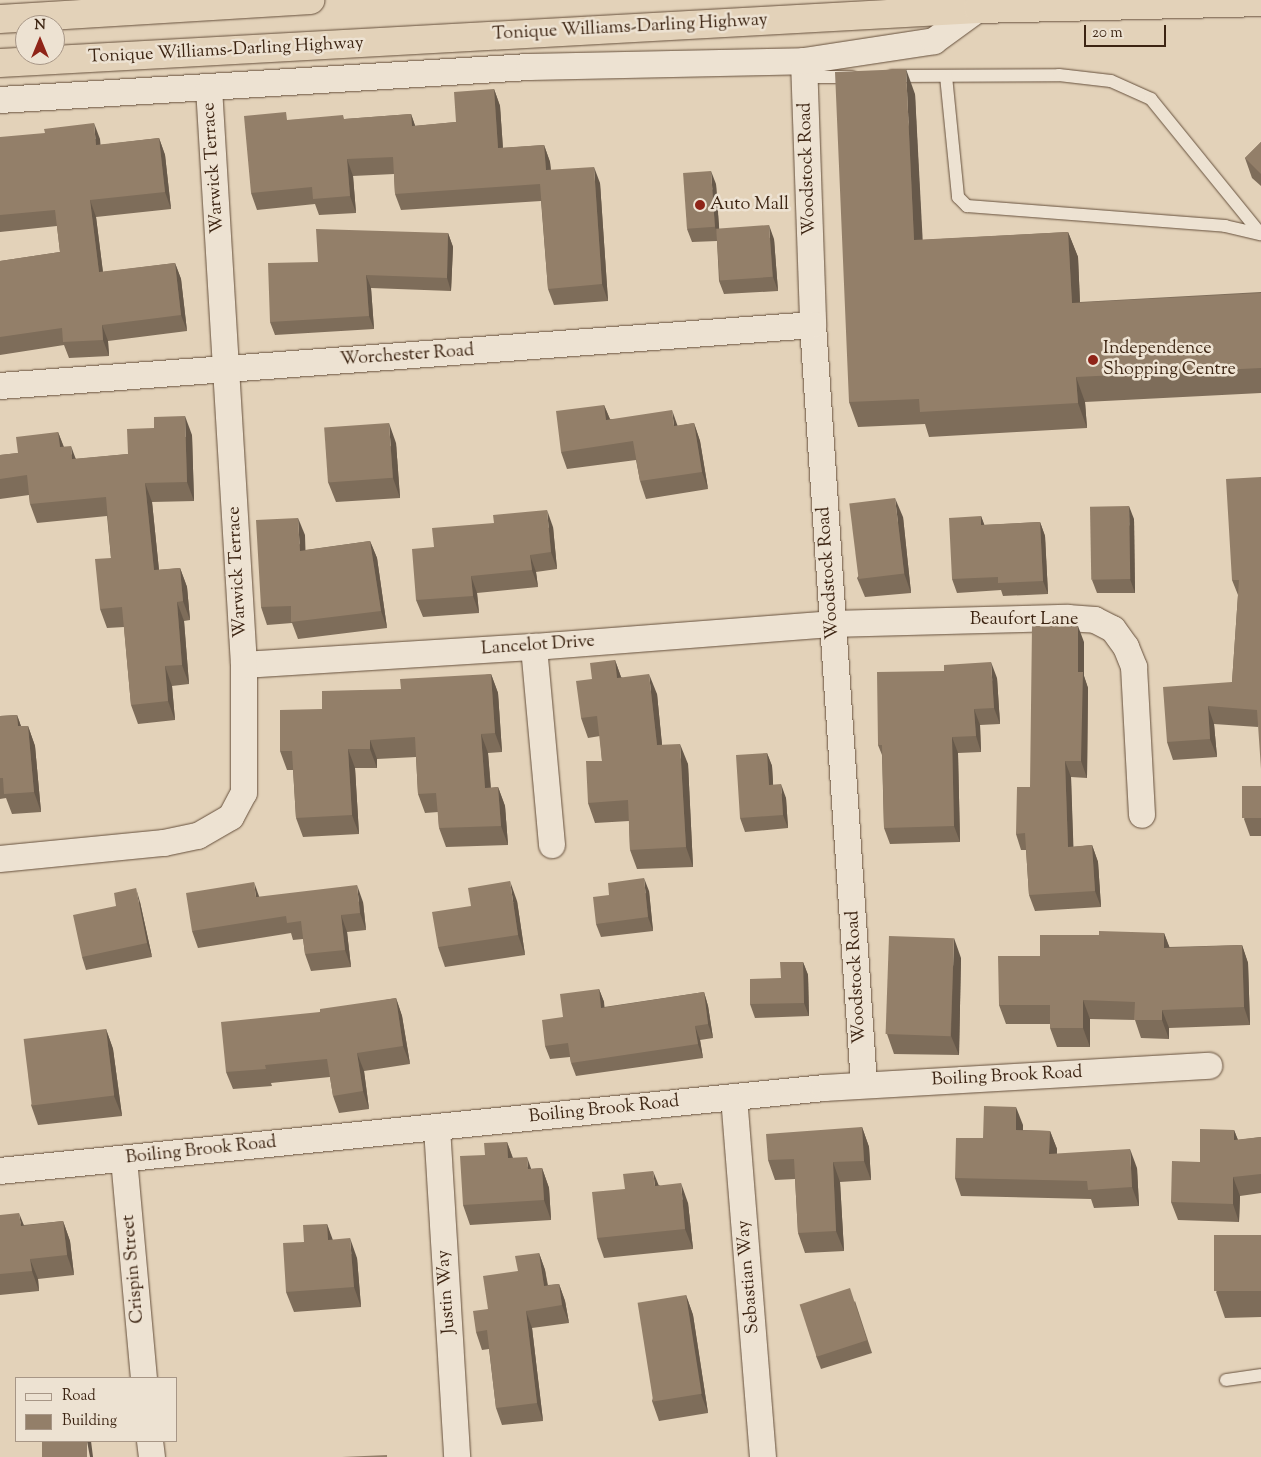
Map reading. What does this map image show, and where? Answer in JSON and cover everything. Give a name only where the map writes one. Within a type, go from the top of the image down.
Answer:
[{"type":"highway","points":[[0,19],[310,0]]},
{"type":"highway","name":"Tonique Williams-Darling Highway","points":[[0,63],[978,9],[1261,2]]},
{"type":"street","points":[[0,100],[529,67],[804,69],[934,42],[978,9]]},
{"type":"street","name":"Woodstock Road","points":[[804,69],[814,324],[832,624],[853,898],[864,1085]]},
{"type":"street","name":"Warwick Terrace","points":[[0,860],[164,843],[198,836],[231,817],[244,793],[244,665],[209,86]]},
{"type":"street","name":"Worchester Road","points":[[0,386],[814,324]]},
{"type":"street","name":"Beaufort Lane","points":[[832,624],[1068,618],[1095,620],[1113,629],[1126,647],[1134,667],[1142,815]]},
{"type":"street","name":"Lancelot Drive","points":[[244,665],[534,647],[832,624]]},
{"type":"street","points":[[534,647],[552,845]]},
{"type":"street","name":"Boiling Brook Road","points":[[0,1172],[864,1085],[1209,1066]]},
{"type":"street","name":"Sebastian Way","points":[[734,1097],[763,1457]]},
{"type":"street","name":"Justin Way","points":[[437,1127],[457,1457]]},
{"type":"street","name":"Crispin Street","points":[[124,1159],[144,1377]]},
{"type":"street","points":[[150,1442],[152,1457]]},
{"type":"lane","points":[[804,69],[861,76]]},
{"type":"lane","points":[[880,76],[1059,75],[1112,82],[1151,99],[1261,233]]},
{"type":"lane","points":[[946,76],[958,197],[967,206],[1225,226],[1261,233]]},
{"type":"lane","points":[[1226,1380],[1261,1374]]},
{"type":"building","points":[[906,69],[914,240],[1068,232],[1072,303],[1261,293],[1261,368],[1076,377],[1078,403],[920,412],[919,399],[849,402],[835,72]]},
{"type":"building","points":[[494,89],[498,148],[544,145],[546,170],[594,167],[602,284],[548,289],[540,184],[395,194],[393,157],[347,159],[350,196],[313,199],[312,187],[251,193],[244,116],[286,112],[287,120],[343,115],[344,119],[411,114],[412,126],[456,122],[454,92]]},
{"type":"building","points":[[94,123],[96,145],[159,138],[165,192],[90,200],[99,272],[175,263],[181,315],[102,325],[103,340],[63,342],[62,328],[0,337],[0,261],[60,252],[55,210],[0,215],[0,137],[45,133],[44,129]]},
{"type":"building","points":[[1261,142],[1261,174],[1245,158]]},
{"type":"building","points":[[711,171],[715,227],[687,229],[683,173]]},
{"type":"building","points":[[769,225],[773,277],[720,281],[716,229]]},
{"type":"building","points":[[316,229],[448,233],[447,278],[366,275],[369,316],[270,322],[268,263],[318,262]]},
{"type":"building","points":[[604,405],[606,420],[672,410],[674,426],[694,423],[702,472],[640,481],[633,441],[561,452],[556,411]]},
{"type":"building","points":[[185,416],[187,482],[145,483],[154,570],[180,568],[183,601],[177,602],[182,665],[165,666],[168,701],[131,705],[122,607],[100,609],[95,559],[111,558],[106,497],[30,504],[27,475],[0,479],[0,455],[18,453],[16,437],[58,432],[60,447],[71,446],[72,459],[128,454],[127,429],[154,428],[154,417]]},
{"type":"building","points":[[389,423],[393,478],[328,482],[324,428]]},
{"type":"building","points":[[1261,477],[1261,769],[1257,710],[1208,706],[1210,739],[1167,742],[1163,687],[1232,682],[1239,580],[1232,580],[1226,479]]},
{"type":"building","points":[[895,498],[904,573],[859,579],[849,504]]},
{"type":"building","points":[[1129,506],[1130,579],[1091,580],[1090,507]]},
{"type":"building","points":[[547,510],[551,552],[530,555],[532,570],[471,576],[473,596],[416,600],[412,549],[434,547],[432,528],[494,523],[493,515]]},
{"type":"building","points":[[981,516],[981,525],[1040,522],[1043,581],[998,583],[998,577],[952,579],[949,518]]},
{"type":"building","points":[[298,518],[300,551],[370,541],[381,611],[291,622],[291,606],[261,607],[256,520]]},
{"type":"building","points":[[1032,626],[1078,626],[1078,672],[1083,672],[1081,761],[1065,761],[1068,847],[1092,845],[1095,891],[1029,895],[1025,833],[1016,834],[1017,787],[1030,787]]},
{"type":"building","points":[[615,660],[617,678],[649,674],[657,745],[680,744],[686,847],[630,850],[628,800],[588,803],[586,761],[602,761],[597,716],[581,718],[576,681],[592,679],[590,663]]},
{"type":"building","points":[[991,662],[994,708],[974,709],[976,736],[952,737],[954,826],[884,828],[882,745],[878,745],[877,672],[944,671],[944,665]]},
{"type":"building","points":[[491,674],[495,733],[481,734],[485,788],[498,787],[501,826],[439,828],[436,793],[418,794],[415,737],[370,740],[370,749],[348,749],[352,815],[296,818],[292,751],[280,751],[280,710],[322,709],[322,691],[401,689],[400,679]]},
{"type":"building","points":[[17,715],[18,726],[28,726],[34,792],[4,794],[3,778],[0,778],[0,716]]},
{"type":"building","points":[[767,753],[769,785],[781,784],[783,815],[740,818],[736,755]]},
{"type":"building","points":[[1242,786],[1261,786],[1261,818],[1242,818]]},
{"type":"building","points":[[644,878],[648,917],[596,924],[593,897],[609,895],[608,883]]},
{"type":"building","points":[[510,881],[518,935],[438,947],[432,912],[471,906],[468,888]]},
{"type":"building","points":[[254,882],[256,897],[357,885],[360,913],[341,915],[345,950],[305,954],[301,921],[287,923],[286,916],[192,931],[186,893]]},
{"type":"building","points":[[136,888],[147,943],[82,957],[73,915],[116,906],[114,893]]},
{"type":"building","points":[[1099,931],[1164,933],[1164,948],[1242,945],[1244,1007],[1162,1010],[1162,1020],[1134,1020],[1135,1002],[1083,1000],[1083,1028],[1050,1028],[1050,1005],[999,1005],[998,956],[1040,956],[1040,935],[1099,935]]},
{"type":"building","points":[[889,936],[954,938],[951,1036],[886,1034]]},
{"type":"building","points":[[780,962],[803,962],[804,1003],[750,1004],[750,979],[781,978]]},
{"type":"building","points":[[599,989],[601,1008],[704,992],[708,1024],[695,1026],[698,1044],[571,1063],[568,1043],[545,1046],[542,1020],[563,1017],[560,994]]},
{"type":"building","points":[[396,998],[403,1046],[357,1053],[363,1091],[333,1096],[327,1059],[265,1065],[266,1069],[226,1072],[221,1022],[320,1012],[320,1009]]},
{"type":"building","points":[[106,1029],[114,1096],[32,1106],[24,1039]]},
{"type":"building","points":[[984,1106],[1016,1107],[1016,1130],[1050,1131],[1049,1154],[1130,1149],[1132,1187],[1088,1190],[1087,1181],[955,1178],[956,1138],[983,1138]]},
{"type":"building","points":[[862,1127],[864,1161],[833,1162],[836,1231],[798,1233],[794,1159],[768,1160],[766,1134]]},
{"type":"building","points":[[1200,1129],[1234,1130],[1234,1140],[1261,1137],[1261,1174],[1233,1177],[1233,1204],[1171,1202],[1172,1161],[1200,1162]]},
{"type":"building","points":[[507,1142],[508,1158],[527,1157],[528,1169],[542,1168],[544,1200],[463,1205],[460,1156],[485,1155],[484,1143]]},
{"type":"building","points":[[653,1171],[655,1186],[681,1183],[685,1229],[597,1238],[592,1192],[625,1189],[623,1174]]},
{"type":"building","points":[[19,1213],[21,1226],[63,1221],[67,1255],[30,1259],[32,1271],[0,1274],[0,1215]]},
{"type":"building","points":[[327,1224],[328,1240],[350,1238],[354,1287],[286,1292],[283,1243],[304,1242],[303,1225]]},
{"type":"building","points":[[1214,1235],[1261,1235],[1261,1291],[1214,1291]]},
{"type":"building","points":[[539,1253],[544,1286],[559,1284],[562,1305],[526,1311],[537,1403],[496,1408],[487,1330],[476,1332],[473,1311],[488,1309],[483,1276],[518,1271],[515,1256]]},
{"type":"building","points":[[850,1288],[867,1340],[817,1357],[800,1304]]},
{"type":"building","points":[[686,1295],[702,1394],[653,1401],[638,1303]]},
{"type":"building","points":[[42,1442],[87,1442],[87,1457],[42,1457]]},
{"type":"building","points":[[387,1455],[387,1457],[342,1457]]},
{"type":"place","name":"Auto Mall","points":[[700,205]]},
{"type":"place","name":"Independence Shopping Centre","points":[[1093,360]]}]
